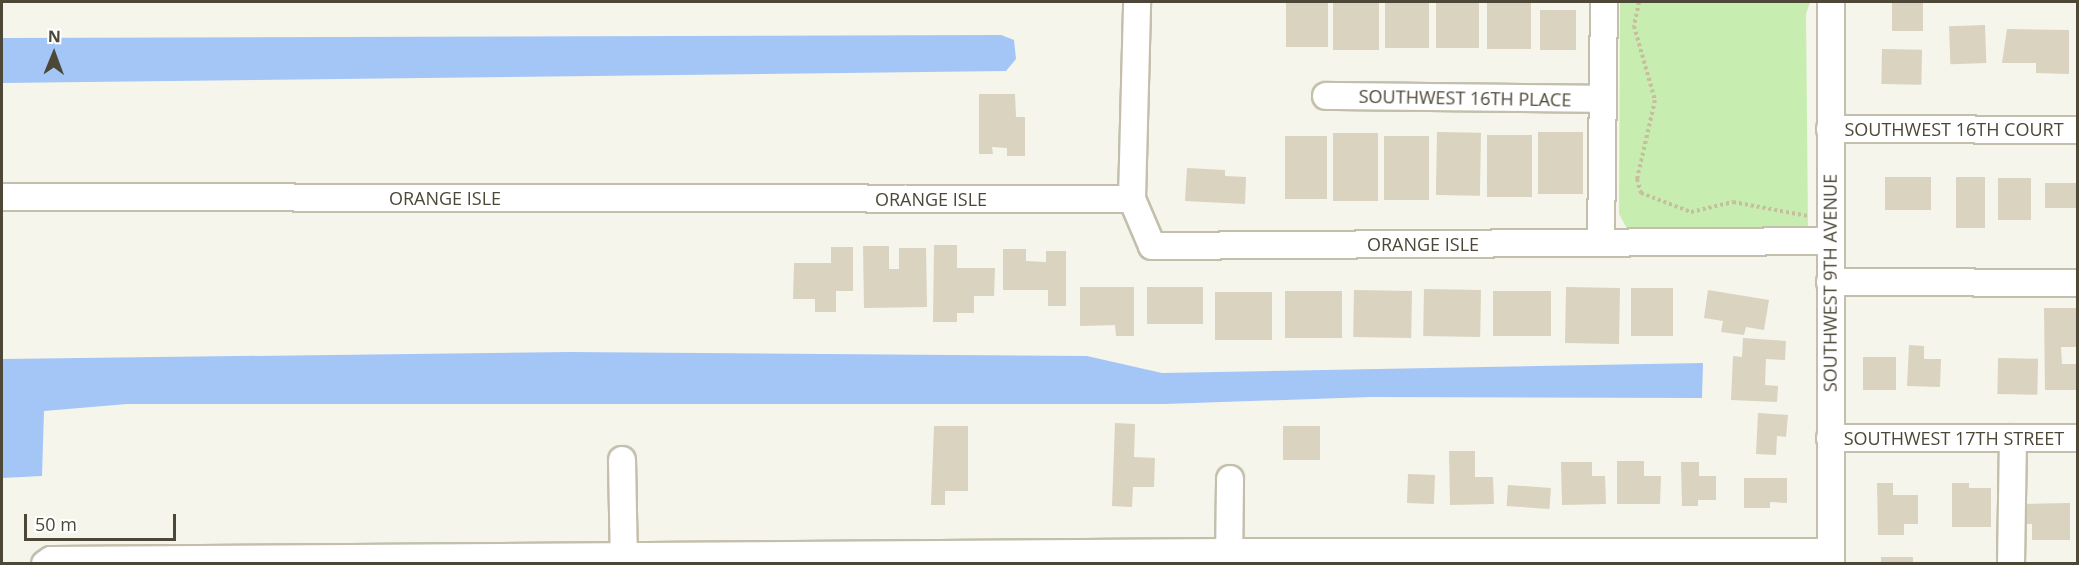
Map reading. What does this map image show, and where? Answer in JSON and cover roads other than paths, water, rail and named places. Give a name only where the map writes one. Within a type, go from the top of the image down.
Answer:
[{"type":"street","points":[[1132,199],[1137,2]]},
{"type":"street","points":[[1601,243],[1604,2]]},
{"type":"street","name":"SOUTHWEST 9TH AVENUE","points":[[1831,2],[1831,558]]},
{"type":"street","name":"SOUTHWEST 16TH PLACE","points":[[1326,96],[1603,99]]},
{"type":"street","name":"SOUTHWEST 16TH COURT","points":[[1830,129],[2078,130]]},
{"type":"street","name":"ORANGE ISLE","points":[[2,197],[1132,199],[1152,246],[1830,241]]},
{"type":"street","points":[[1830,282],[2078,283]]},
{"type":"street","name":"SOUTHWEST 17TH STREET","points":[[1830,438],[2078,438]]},
{"type":"street","points":[[2011,564],[2013,438]]},
{"type":"street","points":[[622,460],[624,561]]},
{"type":"street","points":[[1229,558],[1230,479]]},
{"type":"street","points":[[45,564],[51,560],[1831,558]]},
{"type":"water","points":[[1001,35],[1014,40],[1016,59],[1006,71],[2,83],[2,38]]},
{"type":"water","points":[[570,352],[1087,356],[1162,373],[1703,363],[1702,398],[1371,397],[1165,404],[127,404],[44,411],[42,476],[2,478],[2,359]]}]
